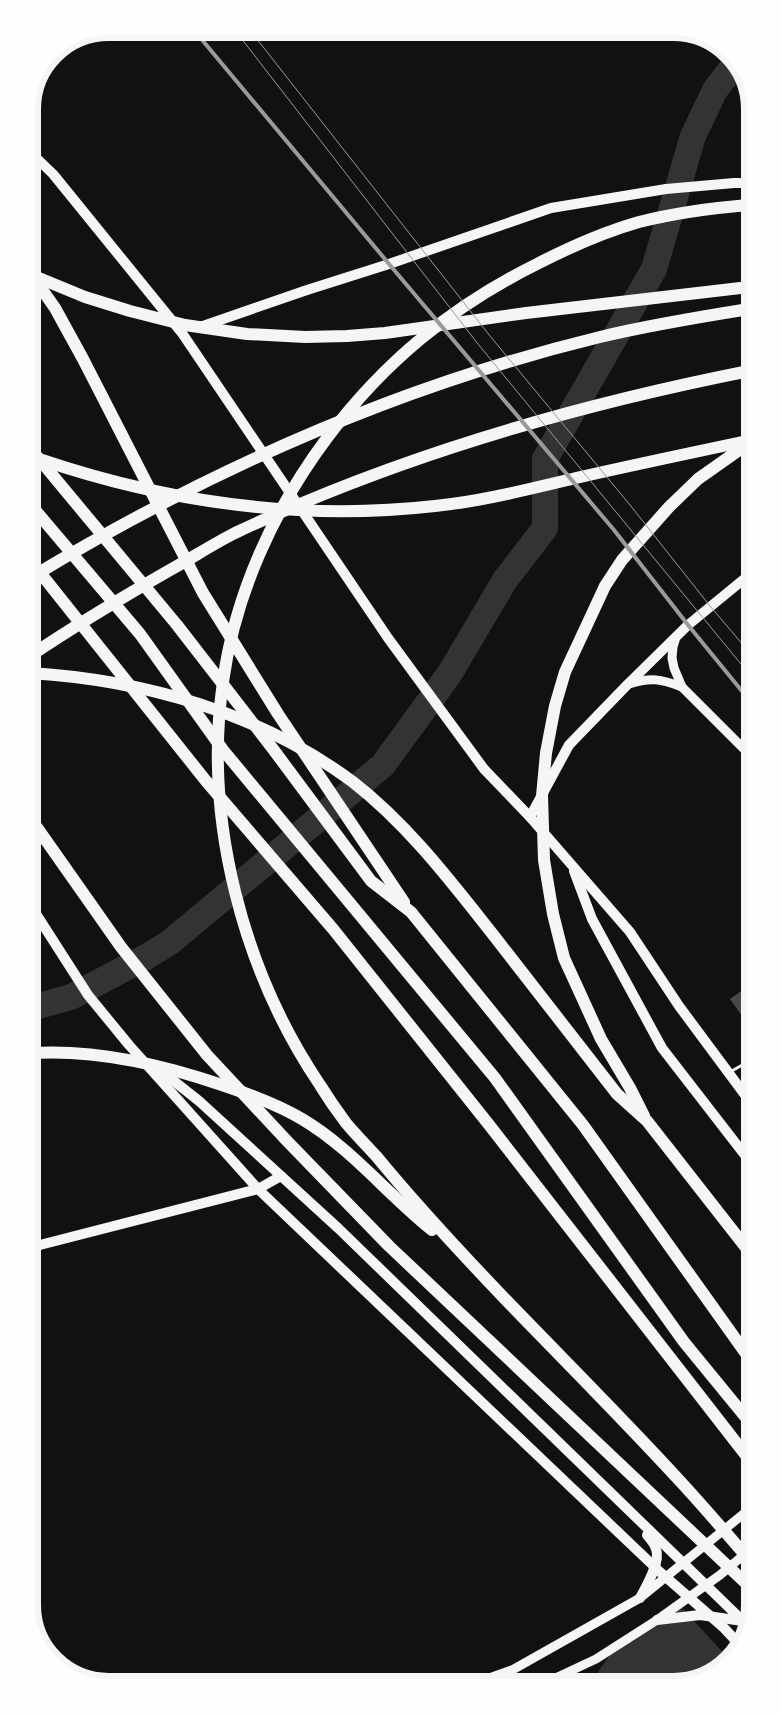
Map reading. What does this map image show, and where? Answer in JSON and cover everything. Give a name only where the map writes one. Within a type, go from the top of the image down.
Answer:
[{"type":"highway","points":[[744,205],[720,207],[639,222],[596,236],[509,278],[474,298],[426,333],[375,380],[347,411],[299,480],[273,525],[240,604],[222,685],[218,777],[223,830],[233,883],[254,955],[292,1039],[317,1081],[345,1122],[463,1255],[679,1479],[744,1554]]},
{"type":"highway","points":[[38,277],[85,297],[130,311],[185,324],[247,334],[305,337],[386,333],[526,313],[744,287]]},
{"type":"highway","points":[[38,285],[55,308],[84,359],[203,593],[278,714],[411,912],[583,1125],[744,1351]]},
{"type":"highway","points":[[38,573],[132,518],[209,479],[305,435],[399,398],[513,361],[599,337],[654,325],[744,310]]},
{"type":"highway","points":[[38,651],[101,610],[234,534],[331,491],[421,457],[520,426],[682,384],[744,372]]},
{"type":"highway","points":[[38,459],[81,473],[172,494],[278,509],[386,510],[485,499],[744,443]]},
{"type":"highway","points":[[647,1121],[630,1088],[600,1039],[564,958],[552,914],[544,860],[542,796],[546,753],[565,672],[605,586],[622,560],[669,507],[698,479],[744,446]]},
{"type":"highway","points":[[38,457],[177,625],[273,749],[371,881],[411,912]]},
{"type":"highway","points":[[38,513],[140,634],[223,750],[495,1078],[684,1342],[744,1415]]},
{"type":"highway","points":[[38,570],[206,781],[333,929],[490,1126],[744,1454]]},
{"type":"highway","points":[[38,674],[102,680],[157,691],[204,706],[257,727],[290,743],[324,762],[353,783],[385,809],[424,850],[617,1094],[647,1121],[744,1245]]},
{"type":"highway","points":[[38,828],[121,947],[207,1055],[274,1128],[390,1246],[744,1581]]},
{"type":"highway","points":[[37,1053],[110,1056],[140,1062],[210,1081],[247,1093],[278,1106],[303,1119],[323,1134],[355,1160],[409,1212],[463,1255]]},
{"type":"main road","points":[[38,160],[53,174],[182,333],[388,638],[484,768],[530,816],[630,932],[679,1006],[744,1094]]},
{"type":"main road","points":[[182,333],[551,208],[666,189],[744,183]]},
{"type":"main road","points":[[530,816],[570,746],[628,684],[676,637],[744,579]]},
{"type":"main road","points":[[570,864],[592,919],[662,1048],[744,1154]]},
{"type":"main road","points":[[37,916],[88,995],[129,1045],[258,1189],[660,1572],[735,1639]]},
{"type":"main road","points":[[129,1045],[199,1101],[338,1228],[742,1620]]},
{"type":"main road","points":[[37,1246],[258,1189],[281,1176]]},
{"type":"main road","points":[[634,1516],[656,1549],[653,1571],[640,1598]]},
{"type":"main road","points":[[657,1620],[700,1615],[742,1622]]},
{"type":"street","points":[[676,637],[672,658],[682,687],[744,749]]},
{"type":"street","points":[[628,684],[639,680],[656,678],[682,687]]},
{"type":"street","points":[[493,1676],[514,1668],[640,1598],[744,1513]]},
{"type":"street","points":[[560,1676],[596,1659],[657,1620],[720,1576],[744,1555]]},
{"type":"lane","points":[[728,1074],[744,1064]]},
{"type":"shaded area","points":[[682,1608],[725,1654],[712,1665],[687,1675],[597,1676],[613,1650]]},
{"type":"building","points":[[744,989],[744,1015],[742,1016],[730,999]]},
{"type":"waterway","points":[[37,1006],[71,997],[169,943],[383,765],[450,673],[505,580],[545,528],[545,459],[654,269],[693,136],[715,90],[731,69]]},
{"type":"tram line","points":[[240,37],[478,344],[744,668]]},
{"type":"tram line","points":[[255,37],[490,336],[744,646]]},
{"type":"railway","points":[[200,37],[614,530],[744,694]]}]
